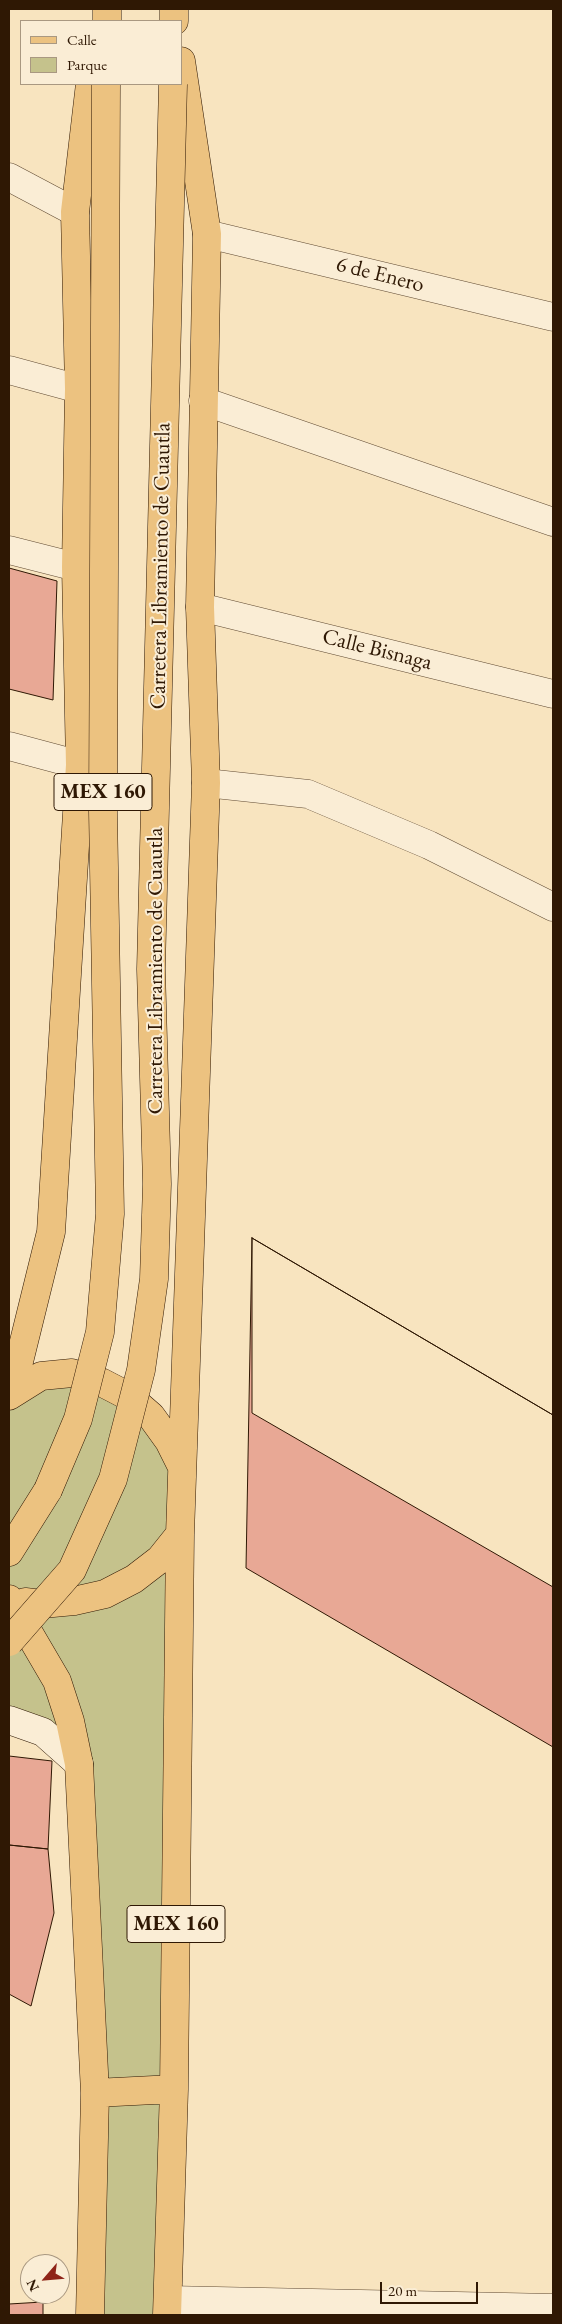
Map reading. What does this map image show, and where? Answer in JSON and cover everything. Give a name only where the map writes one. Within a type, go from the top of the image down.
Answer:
[{"type":"main road","name":"MEX 160","points":[[167,2308],[174,2089],[180,1534],[206,783],[200,607],[207,234],[182,68]]},
{"type":"main road","name":"MEX 160","points":[[10,1395],[51,1232],[80,765],[76,567],[79,389],[75,212],[90,85]]},
{"type":"main road","name":"MEX 160","points":[[9,1552],[48,1490],[78,1420],[100,1332],[110,1214],[103,810],[106,85]]},
{"type":"main road","name":"Carretera Libramiento de Cuautla","points":[[9,1642],[72,1570],[113,1479],[141,1370],[154,1279],[157,1184],[151,969],[173,85]]},
{"type":"main road","points":[[10,1395],[41,1376],[72,1373],[101,1382],[128,1396],[151,1416],[170,1441],[183,1468]]},
{"type":"main road","points":[[9,1599],[42,1604],[74,1601],[105,1594],[141,1574],[160,1558],[180,1534]]},
{"type":"main road","points":[[9,1599],[56,1681],[70,1721],[79,1764],[94,2093],[90,2315]]},
{"type":"main road","points":[[94,2093],[174,2089]]},
{"type":"street","points":[[9,177],[75,212]]},
{"type":"street","name":"6 de Enero","points":[[207,234],[553,317]]},
{"type":"street","points":[[9,370],[79,389]]},
{"type":"street","points":[[203,401],[553,522]]},
{"type":"street","points":[[9,550],[76,567]]},
{"type":"street","name":"Calle Bisnaga","points":[[200,607],[553,694]]},
{"type":"street","points":[[9,746],[80,765]]},
{"type":"street","points":[[206,783],[308,794],[429,845],[553,907]]},
{"type":"street","points":[[9,1720],[43,1732],[79,1764]]},
{"type":"street","points":[[167,2308],[553,2308]]},
{"type":"green space","points":[[72,1373],[169,1441],[167,2315],[90,2315],[79,1764],[9,1720],[9,1396]]},
{"type":"building","points":[[9,568],[57,581],[53,700],[9,689]]},
{"type":"building","points":[[252,1238],[553,1415],[553,1587],[252,1413]]},
{"type":"building","points":[[252,1238],[553,1415],[553,1747],[246,1568]]},
{"type":"building","points":[[9,1756],[52,1761],[48,1849],[9,1845]]},
{"type":"building","points":[[9,1845],[48,1849],[54,1913],[31,2006],[9,1994]]},
{"type":"building","points":[[9,2304],[43,2304],[43,2315],[9,2315]]}]
